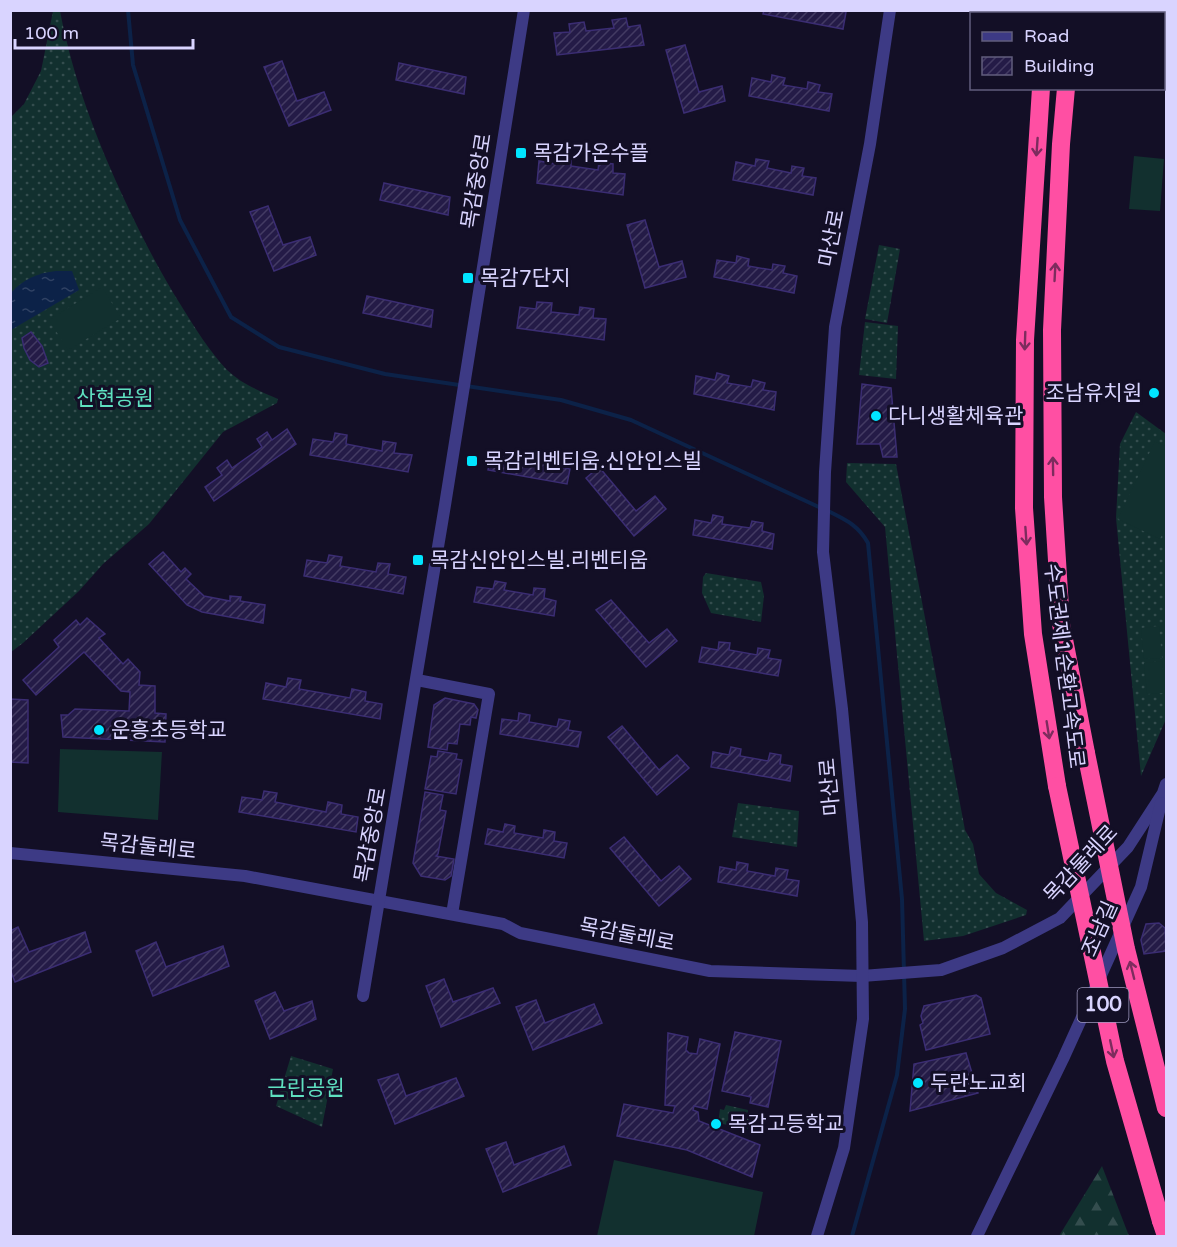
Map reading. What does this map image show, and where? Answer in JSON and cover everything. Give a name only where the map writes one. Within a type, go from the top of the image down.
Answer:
[{"type":"highway","name":"수도권제1순환고속도로","points":[[1041,90],[1025,340],[1024,508],[1033,634],[1057,786],[1115,1061],[1164,1229]]},
{"type":"highway","name":"수도권제1순환고속도로","points":[[1066,90],[1052,330],[1053,497],[1061,624],[1126,949],[1167,1108]]},
{"type":"street","name":"목감중앙로","points":[[363,996],[417,680],[525,10]]},
{"type":"street","name":"마산로","points":[[817,1236],[844,1149],[863,1019],[862,922],[842,708],[823,552],[825,474],[835,327],[870,144],[890,10]]},
{"type":"street","points":[[417,680],[489,694],[452,914]]},
{"type":"street","name":"목감둘레로","points":[[10,853],[245,876],[502,924],[520,933],[710,971],[862,976],[941,969],[1003,948],[1059,918],[1128,848],[1165,788]]},
{"type":"street","name":"조남길","points":[[977,1236],[1063,1059],[1141,887],[1165,788]]},
{"type":"green space","name":"산현공원","points":[[53,11],[60,11],[79,85],[105,156],[132,216],[167,282],[203,340],[227,370],[257,390],[278,399],[277,403],[223,432],[149,524],[103,564],[79,591],[11,652],[11,117],[24,104],[41,71]]},
{"type":"green space","points":[[1134,156],[1164,159],[1160,211],[1129,209]]},
{"type":"green space","points":[[879,245],[900,249],[887,323],[865,319]]},
{"type":"green space","points":[[102,287],[121,318],[68,350],[49,320]]},
{"type":"green space","points":[[865,322],[898,326],[896,379],[859,375]]},
{"type":"green space","points":[[1136,412],[1166,434],[1166,719],[1141,776],[1116,518],[1120,444]]},
{"type":"green space","points":[[1155,441],[1166,447],[1166,525],[1160,539],[1118,519]]},
{"type":"green space","points":[[847,463],[896,464],[965,830],[973,844],[979,874],[996,893],[1027,910],[1026,915],[963,936],[924,941],[885,527],[846,482]]},
{"type":"green space","points":[[706,573],[761,582],[764,596],[761,622],[711,613],[702,593],[703,577]]},
{"type":"green space","points":[[1159,626],[1162,658],[1144,659],[1141,628]]},
{"type":"green space","points":[[1162,661],[1165,693],[1147,694],[1144,663]]},
{"type":"green space","points":[[60,749],[162,752],[158,820],[58,812]]},
{"type":"green space","points":[[738,803],[799,811],[797,847],[732,837]]},
{"type":"green space","name":"근린공원","points":[[291,1056],[333,1069],[322,1127],[276,1106]]},
{"type":"green space","points":[[726,1105],[748,1110],[748,1114],[751,1115],[748,1129],[718,1123],[720,1109],[724,1110]]},
{"type":"green space","points":[[614,1160],[763,1192],[754,1236],[597,1236]]},
{"type":"green space","points":[[1102,1166],[1129,1236],[1059,1236]]},
{"type":"water","points":[[56,271],[72,271],[79,290],[11,330],[11,293],[31,278]]},
{"type":"building","points":[[764,10],[838,10],[846,12],[843,29],[763,14]]},
{"type":"building","points":[[626,18],[628,27],[640,25],[644,45],[557,55],[554,33],[570,32],[569,24],[584,22],[586,31],[614,28],[612,20]]},
{"type":"building","points":[[685,45],[699,92],[722,86],[725,101],[684,113],[666,50]]},
{"type":"building","points":[[282,61],[297,101],[324,92],[331,110],[289,126],[264,67]]},
{"type":"building","points":[[399,63],[466,77],[464,94],[396,80]]},
{"type":"building","points":[[772,75],[785,78],[783,85],[807,89],[808,82],[820,85],[818,92],[832,94],[829,111],[749,96],[752,78],[771,82]]},
{"type":"building","points":[[556,156],[571,158],[571,166],[598,170],[599,162],[613,164],[613,173],[625,174],[623,195],[537,183],[539,161],[555,164]]},
{"type":"building","points":[[756,159],[769,161],[767,168],[791,173],[792,166],[804,168],[802,176],[816,178],[813,195],[733,180],[736,162],[755,166]]},
{"type":"building","points":[[384,183],[450,197],[448,215],[380,200]]},
{"type":"building","points":[[268,206],[283,245],[310,237],[316,255],[274,271],[250,212]]},
{"type":"building","points":[[645,220],[659,267],[682,261],[686,277],[645,288],[627,225]]},
{"type":"building","points":[[737,256],[749,259],[748,266],[772,270],[773,264],[785,266],[783,273],[797,276],[794,293],[714,277],[717,260],[736,263]]},
{"type":"building","points":[[367,296],[433,310],[431,327],[363,313]]},
{"type":"building","points":[[537,302],[552,303],[551,312],[579,315],[580,307],[594,309],[593,318],[606,319],[604,340],[517,328],[520,307],[536,309]]},
{"type":"building","points":[[31,332],[42,346],[48,363],[39,367],[30,360],[24,348],[22,338]]},
{"type":"building","points":[[717,373],[729,376],[727,383],[751,387],[753,380],[765,383],[763,390],[776,392],[774,410],[694,394],[696,376],[715,380]]},
{"type":"building","name":"다니생활체육관","points":[[862,384],[891,388],[897,457],[883,457],[880,444],[857,444]]},
{"type":"building","points":[[287,429],[296,444],[214,501],[205,487],[222,475],[217,468],[227,460],[232,468],[262,447],[257,439],[267,432],[272,440]]},
{"type":"building","points":[[335,433],[347,435],[346,444],[382,451],[383,441],[396,443],[394,453],[412,455],[408,472],[310,455],[313,439],[333,442]]},
{"type":"building","points":[[508,450],[519,452],[517,459],[546,464],[547,456],[558,458],[557,466],[570,469],[567,484],[488,470],[491,455],[506,458]]},
{"type":"building","points":[[599,467],[636,511],[655,496],[666,509],[634,536],[586,478]]},
{"type":"building","points":[[713,515],[723,517],[722,524],[750,528],[752,521],[763,523],[762,531],[774,534],[772,549],[693,535],[695,520],[711,523]]},
{"type":"building","points":[[163,552],[181,572],[185,568],[191,574],[186,579],[204,596],[230,601],[230,596],[241,597],[240,601],[265,605],[263,623],[202,612],[187,605],[149,564]]},
{"type":"building","points":[[329,555],[342,557],[340,566],[376,572],[378,563],[390,564],[388,574],[406,577],[403,594],[304,576],[307,560],[327,563]]},
{"type":"building","points":[[495,581],[506,583],[504,590],[533,595],[534,588],[545,589],[544,598],[556,601],[554,616],[474,602],[477,587],[493,589]]},
{"type":"building","points":[[611,600],[649,643],[667,629],[677,641],[646,667],[596,610]]},
{"type":"building","points":[[87,618],[105,634],[99,638],[123,664],[128,659],[140,672],[139,685],[155,686],[155,713],[166,714],[165,742],[63,737],[61,715],[68,715],[75,709],[129,711],[130,692],[121,691],[84,652],[36,695],[23,680],[59,647],[54,640],[76,620],[80,625]]},
{"type":"building","points":[[719,642],[730,643],[729,650],[757,655],[758,648],[770,650],[768,658],[781,660],[778,676],[699,662],[702,647],[718,650]]},
{"type":"building","points":[[288,678],[301,680],[299,689],[350,698],[352,689],[366,692],[365,701],[382,704],[380,719],[263,699],[266,683],[286,687]]},
{"type":"building","points":[[445,698],[474,704],[478,710],[476,718],[471,717],[470,725],[460,724],[457,744],[448,743],[447,750],[428,747],[434,705]]},
{"type":"building","points":[[10,699],[28,700],[28,763],[10,762]]},
{"type":"building","points":[[519,713],[530,715],[529,722],[557,727],[559,719],[570,721],[568,730],[581,732],[578,747],[500,734],[502,719],[518,721]]},
{"type":"building","points":[[622,726],[659,770],[677,755],[689,768],[657,795],[608,737]]},
{"type":"building","points":[[731,747],[741,749],[740,756],[768,761],[770,753],[781,755],[780,764],[792,766],[790,781],[711,767],[713,752],[729,755]]},
{"type":"building","points":[[438,751],[457,754],[456,759],[462,760],[456,794],[425,789],[431,756],[437,757]]},
{"type":"building","points":[[264,791],[277,793],[275,802],[326,812],[328,802],[342,805],[341,814],[358,817],[356,832],[239,812],[242,797],[262,800]]},
{"type":"building","points":[[425,792],[443,795],[440,810],[446,811],[436,856],[454,859],[451,876],[445,880],[421,876],[413,863]]},
{"type":"building","points":[[505,824],[515,826],[514,833],[543,838],[544,830],[555,832],[554,841],[567,843],[564,858],[485,844],[488,829],[503,832]]},
{"type":"building","points":[[624,837],[661,881],[679,866],[691,879],[659,906],[610,848]]},
{"type":"building","points":[[737,862],[748,864],[747,871],[775,876],[776,868],[788,870],[786,879],[799,881],[797,896],[718,882],[720,867],[736,870]]},
{"type":"building","points":[[1159,923],[1165,928],[1166,951],[1144,954],[1141,940],[1146,924]]},
{"type":"building","points":[[18,927],[29,952],[85,932],[91,952],[15,982],[10,969],[10,931]]},
{"type":"building","points":[[156,942],[166,967],[223,946],[229,966],[153,996],[136,951]]},
{"type":"building","points":[[444,979],[453,1002],[493,988],[500,1003],[441,1027],[426,986]]},
{"type":"building","points":[[275,992],[284,1011],[312,1001],[316,1019],[270,1039],[255,1001]]},
{"type":"building","points":[[976,995],[981,998],[990,1034],[926,1050],[920,1025],[923,1023],[921,1016],[924,1006]]},
{"type":"building","points":[[536,1000],[545,1023],[594,1004],[602,1023],[533,1050],[516,1007]]},
{"type":"building","points":[[735,1032],[781,1041],[768,1107],[750,1103],[751,1097],[722,1091]]},
{"type":"building","points":[[668,1033],[688,1037],[686,1050],[689,1053],[697,1054],[700,1039],[720,1044],[707,1109],[694,1106],[693,1110],[698,1112],[699,1121],[760,1145],[752,1177],[687,1150],[617,1136],[624,1104],[673,1113],[675,1106],[665,1105]]},
{"type":"building","points":[[966,1053],[978,1093],[910,1111],[914,1064]]},
{"type":"building","points":[[398,1074],[406,1096],[456,1078],[464,1096],[395,1124],[378,1080]]},
{"type":"building","points":[[506,1142],[514,1165],[564,1146],[571,1165],[503,1192],[486,1149]]},
{"type":"waterway","points":[[128,10],[133,65],[180,220],[231,317],[279,347],[385,374],[561,400],[631,420],[821,508]]},
{"type":"waterway","points":[[828,511],[856,527],[868,543],[902,899],[905,1009],[897,1075],[852,1236]]},
{"type":"place","name":"목감가온수플","points":[[521,153]]},
{"type":"place","name":"목감7단지","points":[[468,278]]},
{"type":"place","name":"조남유치원","points":[[1154,393]]},
{"type":"place","name":"다니생활체육관","points":[[876,416]]},
{"type":"place","name":"목감리벤티움.신안인스빌","points":[[472,461]]},
{"type":"place","name":"목감신안인스빌.리벤티움","points":[[418,560]]},
{"type":"place","name":"운흥초등학교","points":[[99,730]]},
{"type":"place","name":"두란노교회","points":[[918,1083]]},
{"type":"place","name":"목감고등학교","points":[[716,1124]]}]
